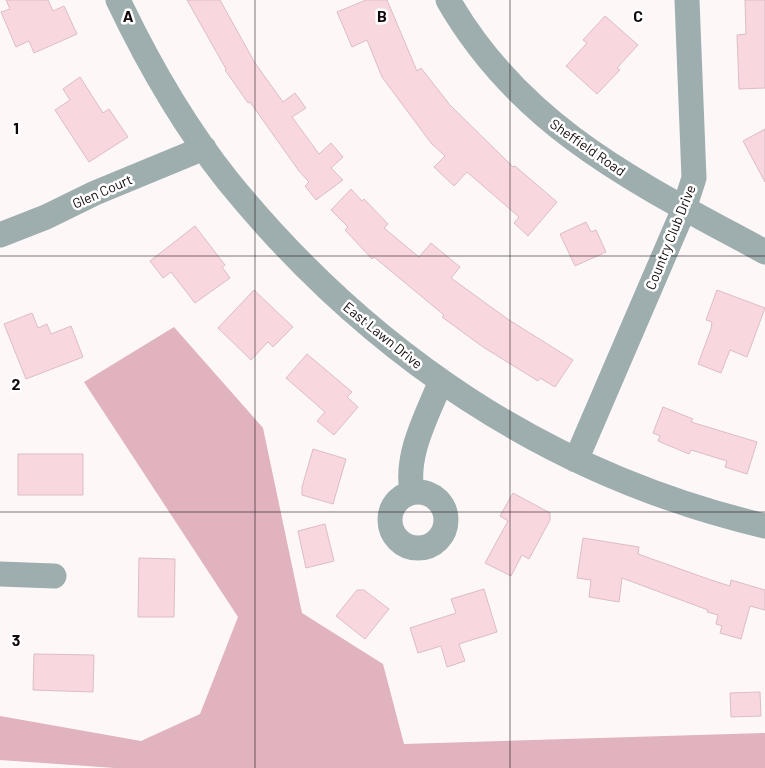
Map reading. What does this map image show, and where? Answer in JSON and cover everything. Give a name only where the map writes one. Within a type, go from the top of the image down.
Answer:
[{"type":"street","name":"East Lawn Drive","points":[[118,0],[136,37],[170,96],[204,148],[228,180],[282,244],[330,292],[382,337],[441,382],[521,432],[576,460],[676,501],[765,526]]},
{"type":"street","name":"Sheffield Road","points":[[448,0],[462,24],[494,67],[526,101],[562,132],[593,154],[684,210],[765,252]]},
{"type":"street","name":"Country Club Drive","points":[[576,460],[684,210],[694,178],[687,0]]},
{"type":"street","name":"Glen Court","points":[[0,235],[204,148]]},
{"type":"street","points":[[412,492],[410,483],[412,457],[441,382]]},
{"type":"street","points":[[0,574],[54,576]]},
{"type":"shaded area","points":[[174,327],[263,428],[302,613],[383,664],[404,744],[765,733],[765,768],[115,768],[0,760],[0,716],[141,741],[200,714],[238,617],[84,382]]},
{"type":"building","points":[[6,0],[48,0],[53,11],[64,6],[77,34],[34,53],[29,41],[16,47],[1,12],[10,9]]},
{"type":"building","points":[[187,0],[220,0],[255,63],[283,102],[295,93],[306,108],[292,117],[319,154],[331,143],[343,157],[331,168],[343,180],[316,200],[305,186],[309,182],[225,70]]},
{"type":"building","points":[[366,0],[387,0],[417,71],[421,68],[450,105],[513,167],[515,166],[557,202],[528,236],[514,223],[519,217],[467,172],[454,186],[434,167],[445,156],[431,143],[382,77],[367,40],[352,47],[337,12]]},
{"type":"building","points":[[745,0],[765,0],[765,88],[739,89],[737,35],[746,34]]},
{"type":"building","points":[[605,16],[638,45],[617,68],[620,70],[597,94],[566,66],[587,43],[583,40]]},
{"type":"building","points":[[80,77],[103,113],[109,109],[128,137],[89,162],[55,110],[70,100],[63,89]]},
{"type":"building","points":[[765,129],[765,182],[743,141]]},
{"type":"building","points":[[351,189],[362,201],[364,199],[388,224],[384,228],[419,257],[431,243],[460,267],[451,278],[509,320],[573,360],[555,387],[540,378],[538,381],[483,347],[442,317],[444,315],[374,257],[372,259],[345,230],[348,227],[331,210]]},
{"type":"building","points":[[586,222],[591,232],[596,230],[606,252],[575,266],[560,234]]},
{"type":"building","points":[[195,226],[225,265],[222,267],[230,278],[195,303],[171,272],[163,278],[150,261]]},
{"type":"building","points":[[254,290],[293,327],[273,347],[268,342],[251,360],[218,328]]},
{"type":"building","points":[[717,290],[765,308],[747,357],[730,350],[721,373],[698,364],[711,329],[712,322],[706,320]]},
{"type":"building","points":[[32,313],[38,328],[47,324],[51,334],[71,326],[83,357],[26,379],[4,324]]},
{"type":"building","points":[[307,354],[352,392],[347,397],[358,407],[334,435],[317,421],[325,412],[286,378]]},
{"type":"building","points":[[663,407],[693,419],[691,422],[757,442],[747,474],[725,467],[727,461],[691,450],[689,454],[658,441],[660,436],[653,433]]},
{"type":"building","points":[[313,449],[346,459],[333,504],[302,495],[302,487]]},
{"type":"building","points":[[18,454],[83,454],[83,495],[18,495]]},
{"type":"building","points":[[513,493],[550,513],[550,520],[529,559],[522,555],[511,576],[485,563],[508,521],[500,516]]},
{"type":"building","points":[[325,524],[334,561],[306,568],[298,531]]},
{"type":"building","points":[[583,538],[639,547],[638,554],[711,580],[730,586],[731,580],[765,590],[765,610],[750,606],[741,639],[720,633],[722,626],[716,624],[718,615],[622,578],[619,602],[589,597],[591,580],[577,578]]},
{"type":"building","points":[[139,558],[175,559],[174,617],[138,617]]},
{"type":"building","points":[[484,589],[497,632],[459,644],[465,661],[447,667],[441,646],[418,653],[410,628],[456,613],[451,599]]},
{"type":"building","points":[[357,590],[364,590],[389,609],[365,639],[336,616]]},
{"type":"building","points":[[34,654],[94,655],[93,692],[33,690]]},
{"type":"building","points":[[760,692],[761,716],[731,717],[730,693]]}]
